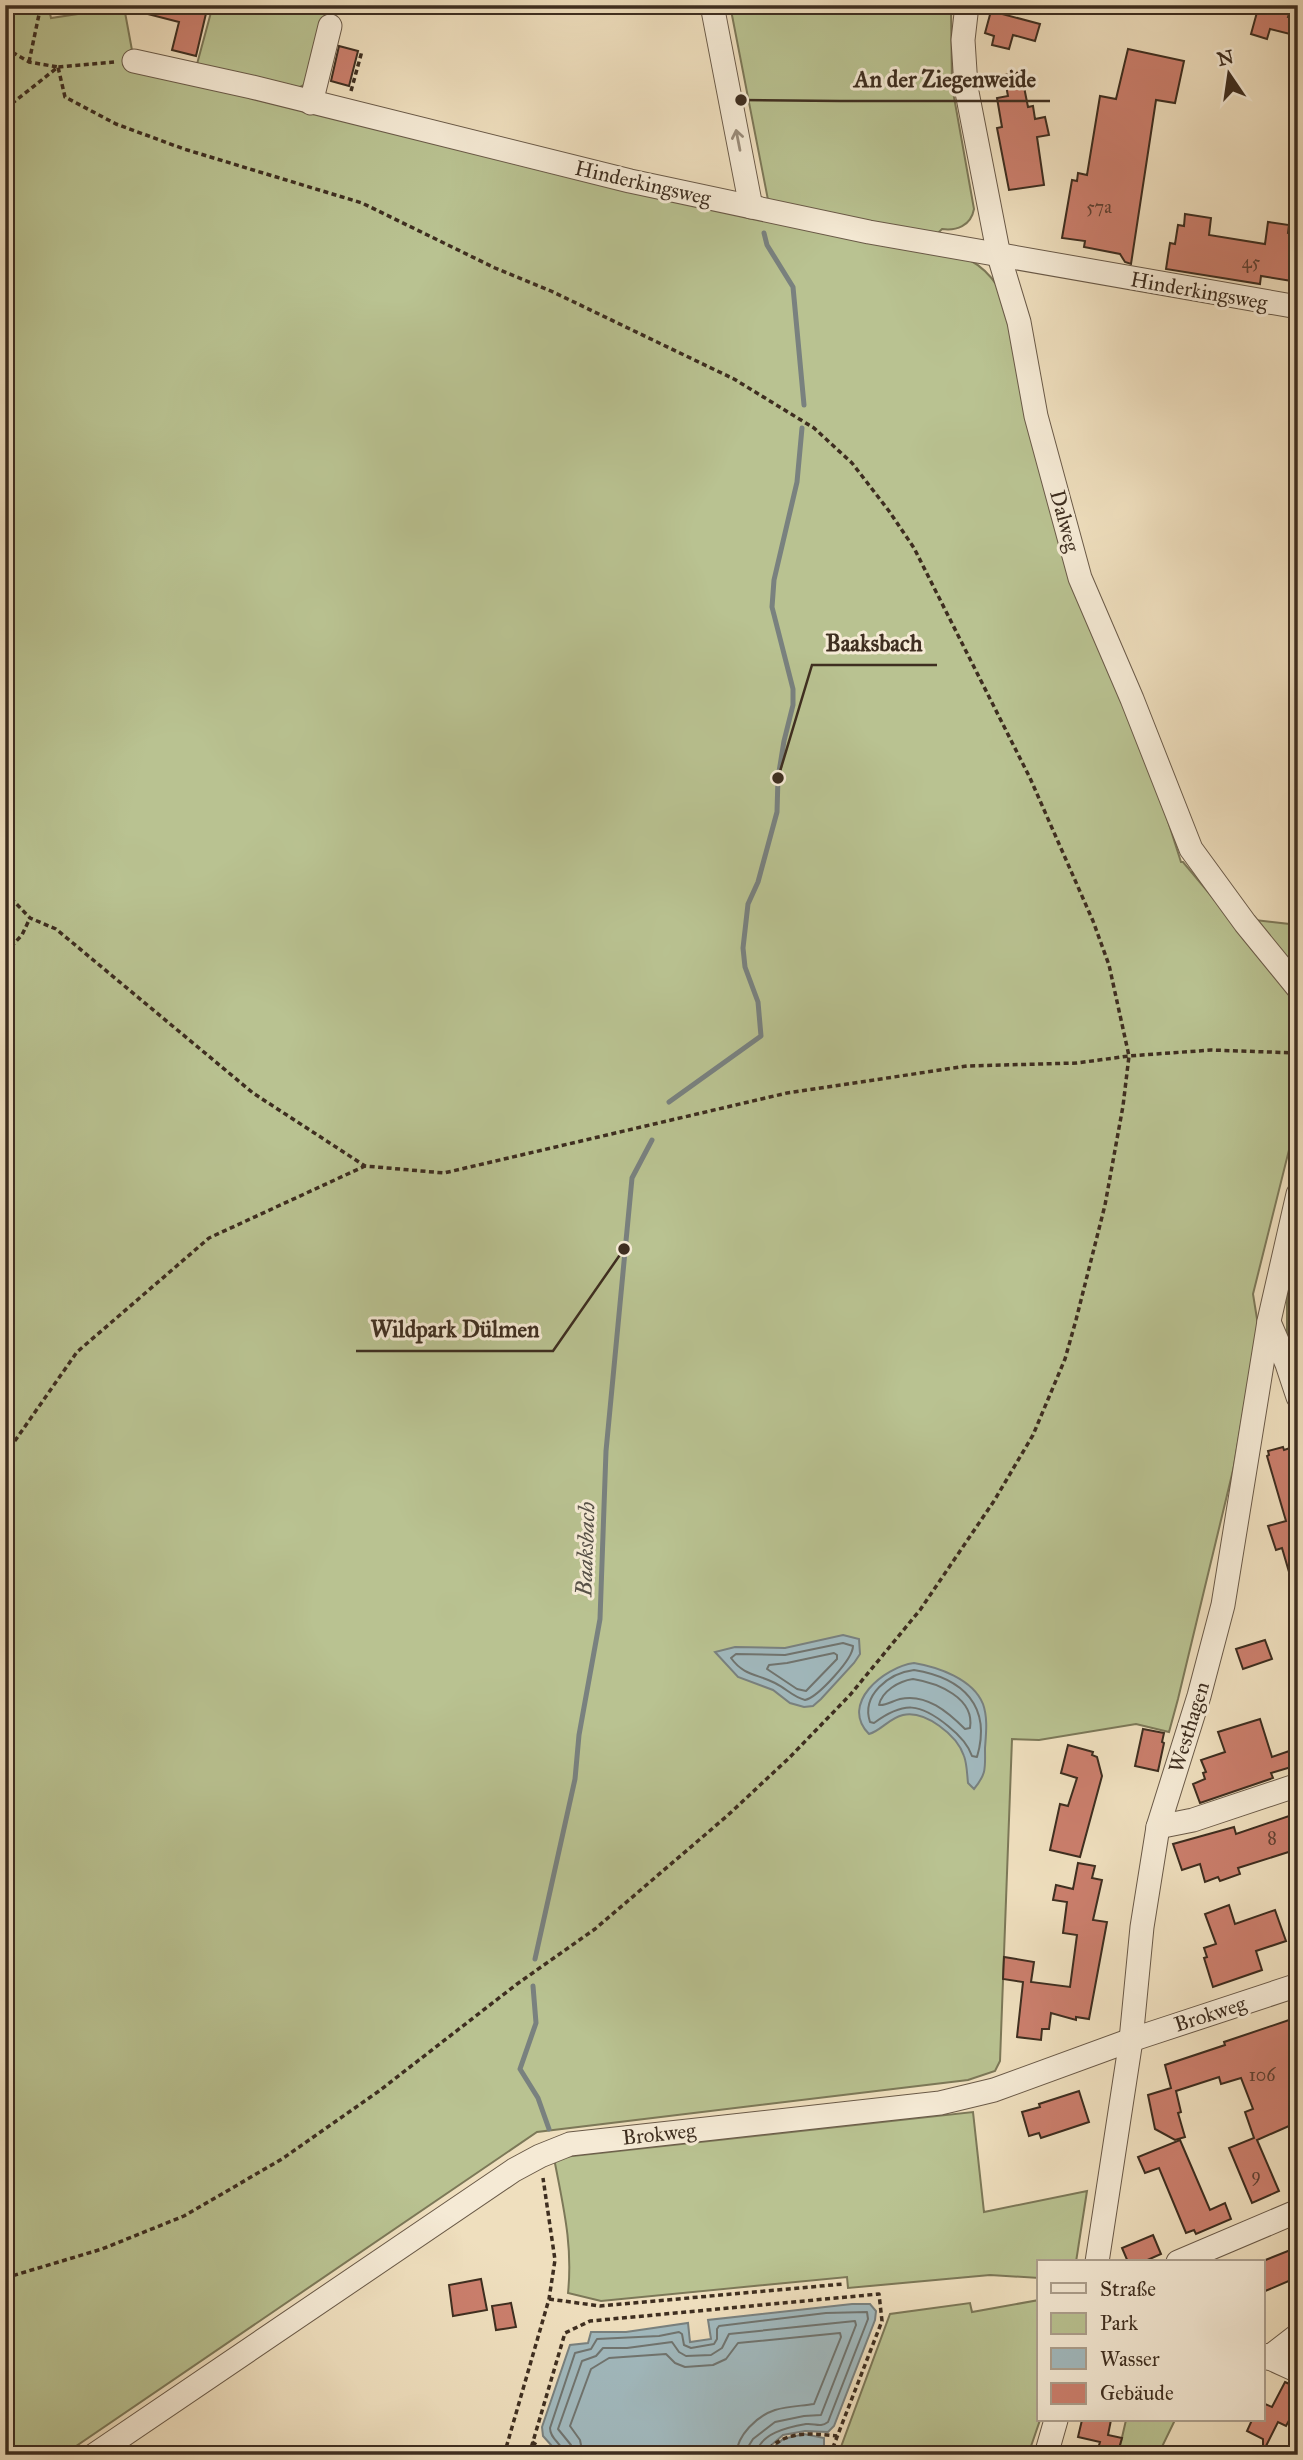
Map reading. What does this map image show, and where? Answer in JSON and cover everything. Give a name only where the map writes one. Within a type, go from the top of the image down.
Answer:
[{"type":"street","points":[[712,5],[751,207]]},
{"type":"street","name":"Dalweg","points":[[965,6],[963,40],[966,87],[999,257],[1018,322],[1036,416],[1080,578],[1191,849],[1245,923],[1298,988]]},
{"type":"street","points":[[311,103],[330,26]]},
{"type":"street","name":"Hinderkingsweg","points":[[134,61],[630,181],[751,207],[999,257],[1298,307]]},
{"type":"street","name":"Westhagen","points":[[1097,2260],[1158,1827],[1199,1696],[1223,1605],[1269,1321],[1298,1194]]},
{"type":"street","points":[[1269,1321],[1298,1397]]},
{"type":"street","points":[[1158,1827],[1193,1820],[1298,1785]]},
{"type":"street","name":"Brokweg","points":[[94,2455],[514,2170],[570,2144],[940,2103],[994,2090],[1130,2040],[1298,1984]]},
{"type":"street","points":[[1183,2260],[1298,2211]]},
{"type":"street","points":[[1265,2357],[1298,2335]]},
{"type":"street","points":[[1265,2357],[1298,2371]]},
{"type":"street","points":[[1046,2455],[1055,2422]]},
{"type":"path","points":[[29,62],[41,5]]},
{"type":"path","points":[[5,48],[29,62],[58,67],[134,61]]},
{"type":"path","points":[[350,99],[362,51]]},
{"type":"path","points":[[5,109],[58,67]]},
{"type":"path","points":[[5,2278],[102,2249],[184,2216],[282,2159],[379,2091],[517,1984],[595,1929],[727,1816],[789,1758],[849,1695],[920,1610],[994,1501],[1033,1434],[1065,1359],[1076,1320],[1105,1205],[1124,1106],[1129,1056],[1109,965],[1024,766],[914,548],[852,463],[814,428],[734,379],[551,291],[495,268],[362,202],[184,149],[116,124],[85,109],[65,97],[58,67]]},
{"type":"path","points":[[5,892],[30,918],[56,929],[253,1093],[365,1166],[444,1173],[787,1093],[967,1066],[1077,1063],[1211,1050],[1298,1053]]},
{"type":"path","points":[[5,953],[22,935],[30,918]]},
{"type":"path","points":[[5,1455],[77,1352],[209,1238],[365,1166]]},
{"type":"path","points":[[504,2455],[550,2299],[555,2260],[540,2156]]},
{"type":"path","points":[[550,2299],[600,2306],[843,2284]]},
{"type":"path","points":[[529,2455],[565,2333],[590,2321],[879,2294],[882,2322],[830,2455]]},
{"type":"path","points":[[763,2455],[784,2437],[804,2433],[837,2436]]},
{"type":"path","points":[[533,2442],[552,2455]]},
{"type":"green space","points":[[5,5],[48,5],[51,18],[124,7],[134,61],[968,259],[977,264],[998,287],[1181,862],[1234,923],[1255,920],[1298,925],[1298,1114],[1253,1294],[1258,1325],[1234,1466],[1178,1699],[1169,1732],[1136,1724],[1039,1740],[1012,1739],[1000,2061],[995,2071],[968,2080],[537,2132],[63,2455],[5,2455]]},
{"type":"green space","points":[[213,5],[331,5],[312,81],[296,89],[197,64]]},
{"type":"green space","points":[[730,5],[951,6],[952,86],[974,209],[970,220],[957,228],[942,229],[935,236],[769,205]]},
{"type":"green space","points":[[1298,1252],[1298,1373],[1287,1338],[1287,1293]]},
{"type":"green space","points":[[973,2112],[984,2212],[1087,2191],[1076,2260],[1037,2260],[1037,2278],[990,2275],[848,2288],[847,2277],[601,2301],[568,2293],[568,2241],[554,2158]]},
{"type":"green space","points":[[1037,2300],[1037,2422],[1039,2422],[1028,2455],[838,2455],[890,2314],[970,2303],[972,2312]]},
{"type":"green space","points":[[1126,2422],[1174,2422],[1158,2455],[1118,2455]]},
{"type":"water","points":[[843,1635],[859,1639],[860,1654],[813,1706],[804,1707],[790,1703],[773,1690],[738,1677],[715,1652],[735,1647],[785,1648]]},
{"type":"water","points":[[914,1663],[944,1671],[963,1681],[978,1695],[983,1704],[986,1720],[985,1766],[974,1789],[968,1783],[966,1762],[955,1740],[930,1720],[912,1714],[903,1715],[869,1734],[861,1722],[859,1711],[862,1699],[869,1689],[890,1672]]},
{"type":"water","points":[[870,2304],[876,2311],[875,2320],[834,2426],[828,2432],[805,2431],[783,2435],[760,2455],[560,2455],[543,2436],[542,2427],[570,2345],[588,2343],[591,2332],[626,2332],[688,2323],[690,2342],[711,2339],[708,2320]]},
{"type":"water","points":[[804,2434],[824,2438],[824,2455],[765,2455],[783,2439]]},
{"type":"building","points":[[137,5],[208,5],[196,56],[172,50],[179,22],[136,11]]},
{"type":"building","points":[[1259,5],[1292,5],[1288,17],[1298,19],[1298,36],[1270,29],[1267,39],[1251,34]]},
{"type":"building","points":[[991,11],[1040,24],[1035,41],[1013,35],[1009,49],[992,45],[994,36],[985,33]]},
{"type":"building","points":[[339,46],[358,51],[349,86],[331,81]]},
{"type":"building","points":[[1128,49],[1184,61],[1175,103],[1156,100],[1131,264],[1125,262],[1120,254],[1084,247],[1085,241],[1062,238],[1072,180],[1077,181],[1078,173],[1087,175],[1100,96],[1116,99]]},
{"type":"building","points":[[1021,72],[1028,107],[1033,106],[1035,119],[1045,117],[1049,135],[1037,137],[1044,185],[1009,190],[997,128],[1002,127],[997,98],[1008,96],[1004,75]]},
{"type":"building","points":[[1185,214],[1211,218],[1209,235],[1265,244],[1268,222],[1289,225],[1288,233],[1298,235],[1298,282],[1261,276],[1260,284],[1166,269],[1170,243],[1175,244],[1178,225],[1184,226]]},
{"type":"building","points":[[1283,1447],[1284,1450],[1290,1448],[1298,1472],[1298,1588],[1294,1589],[1282,1548],[1276,1550],[1268,1526],[1286,1521],[1267,1456],[1268,1451]]},
{"type":"building","points":[[1265,1640],[1272,1659],[1243,1669],[1236,1649]]},
{"type":"building","points":[[1260,1719],[1272,1757],[1298,1748],[1298,1765],[1271,1773],[1273,1778],[1200,1803],[1193,1784],[1205,1779],[1203,1773],[1206,1772],[1201,1760],[1225,1752],[1218,1732]]},
{"type":"building","points":[[1143,1729],[1164,1733],[1158,1771],[1135,1766]]},
{"type":"building","points":[[1068,1745],[1093,1752],[1102,1776],[1080,1857],[1050,1850],[1060,1804],[1068,1806],[1077,1778],[1061,1773]]},
{"type":"building","points":[[1298,1813],[1298,1849],[1238,1868],[1240,1874],[1220,1881],[1218,1877],[1205,1882],[1200,1864],[1182,1870],[1173,1844],[1234,1827],[1236,1834]]},
{"type":"building","points":[[1078,1863],[1095,1866],[1092,1878],[1102,1880],[1093,1920],[1107,1922],[1089,2019],[1076,2017],[1076,2020],[1051,2013],[1049,2029],[1042,2029],[1041,2040],[1017,2037],[1023,1982],[1003,1979],[1004,1957],[1034,1962],[1031,1982],[1070,1987],[1077,1935],[1063,1933],[1067,1902],[1053,1900],[1056,1885],[1073,1889]]},
{"type":"building","points":[[1229,1905],[1235,1924],[1275,1910],[1286,1941],[1256,1951],[1262,1970],[1213,1987],[1204,1958],[1207,1957],[1204,1948],[1216,1944],[1205,1914]]},
{"type":"building","points":[[1298,2017],[1298,2052],[1293,2054],[1292,2058],[1298,2073],[1298,2122],[1257,2140],[1279,2191],[1252,2203],[1229,2148],[1254,2138],[1245,2112],[1253,2109],[1241,2078],[1221,2084],[1219,2077],[1176,2091],[1181,2112],[1178,2113],[1185,2137],[1175,2140],[1155,2129],[1148,2095],[1171,2088],[1165,2065]]},
{"type":"building","points":[[1079,2091],[1089,2122],[1041,2138],[1039,2133],[1029,2136],[1022,2112]]},
{"type":"building","points":[[1180,2140],[1210,2210],[1225,2203],[1231,2219],[1196,2234],[1194,2230],[1186,2233],[1159,2168],[1145,2173],[1138,2157]]},
{"type":"building","points":[[1153,2235],[1161,2254],[1148,2260],[1127,2260],[1122,2248]]},
{"type":"building","points":[[1298,2247],[1298,2277],[1264,2292],[1264,2261]]},
{"type":"building","points":[[481,2279],[487,2310],[453,2316],[449,2285]]},
{"type":"building","points":[[511,2303],[516,2327],[496,2330],[492,2306]]},
{"type":"building","points":[[1285,2382],[1298,2388],[1298,2404],[1286,2426],[1278,2422],[1263,2452],[1263,2439],[1247,2431],[1251,2422],[1264,2422],[1264,2403],[1272,2407]]},
{"type":"building","points":[[1082,2422],[1111,2422],[1108,2435],[1122,2438],[1117,2455],[1097,2452],[1100,2442],[1078,2437]]},
{"type":"waterway","name":"Baaksbach","points":[[764,233],[767,245],[793,287],[804,405]]},
{"type":"waterway","name":"Baaksbach","points":[[669,1102],[761,1036],[758,1002],[745,967],[743,948],[748,904],[758,882],[777,812],[778,778],[793,705],[793,689],[772,607],[774,580],[797,482],[802,428]]},
{"type":"waterway","name":"Baaksbach","points":[[535,1959],[575,1779],[579,1735],[600,1619],[606,1451],[632,1178],[652,1140]]},
{"type":"waterway","name":"Baaksbach","points":[[533,1986],[536,2023],[520,2069],[538,2098],[549,2129]]},
{"type":"place","name":"An der Ziegenweide","points":[[741,100]]},
{"type":"place","name":"Baaksbach","points":[[778,778]]},
{"type":"place","name":"Wildpark Dülmen","points":[[624,1249]]}]
